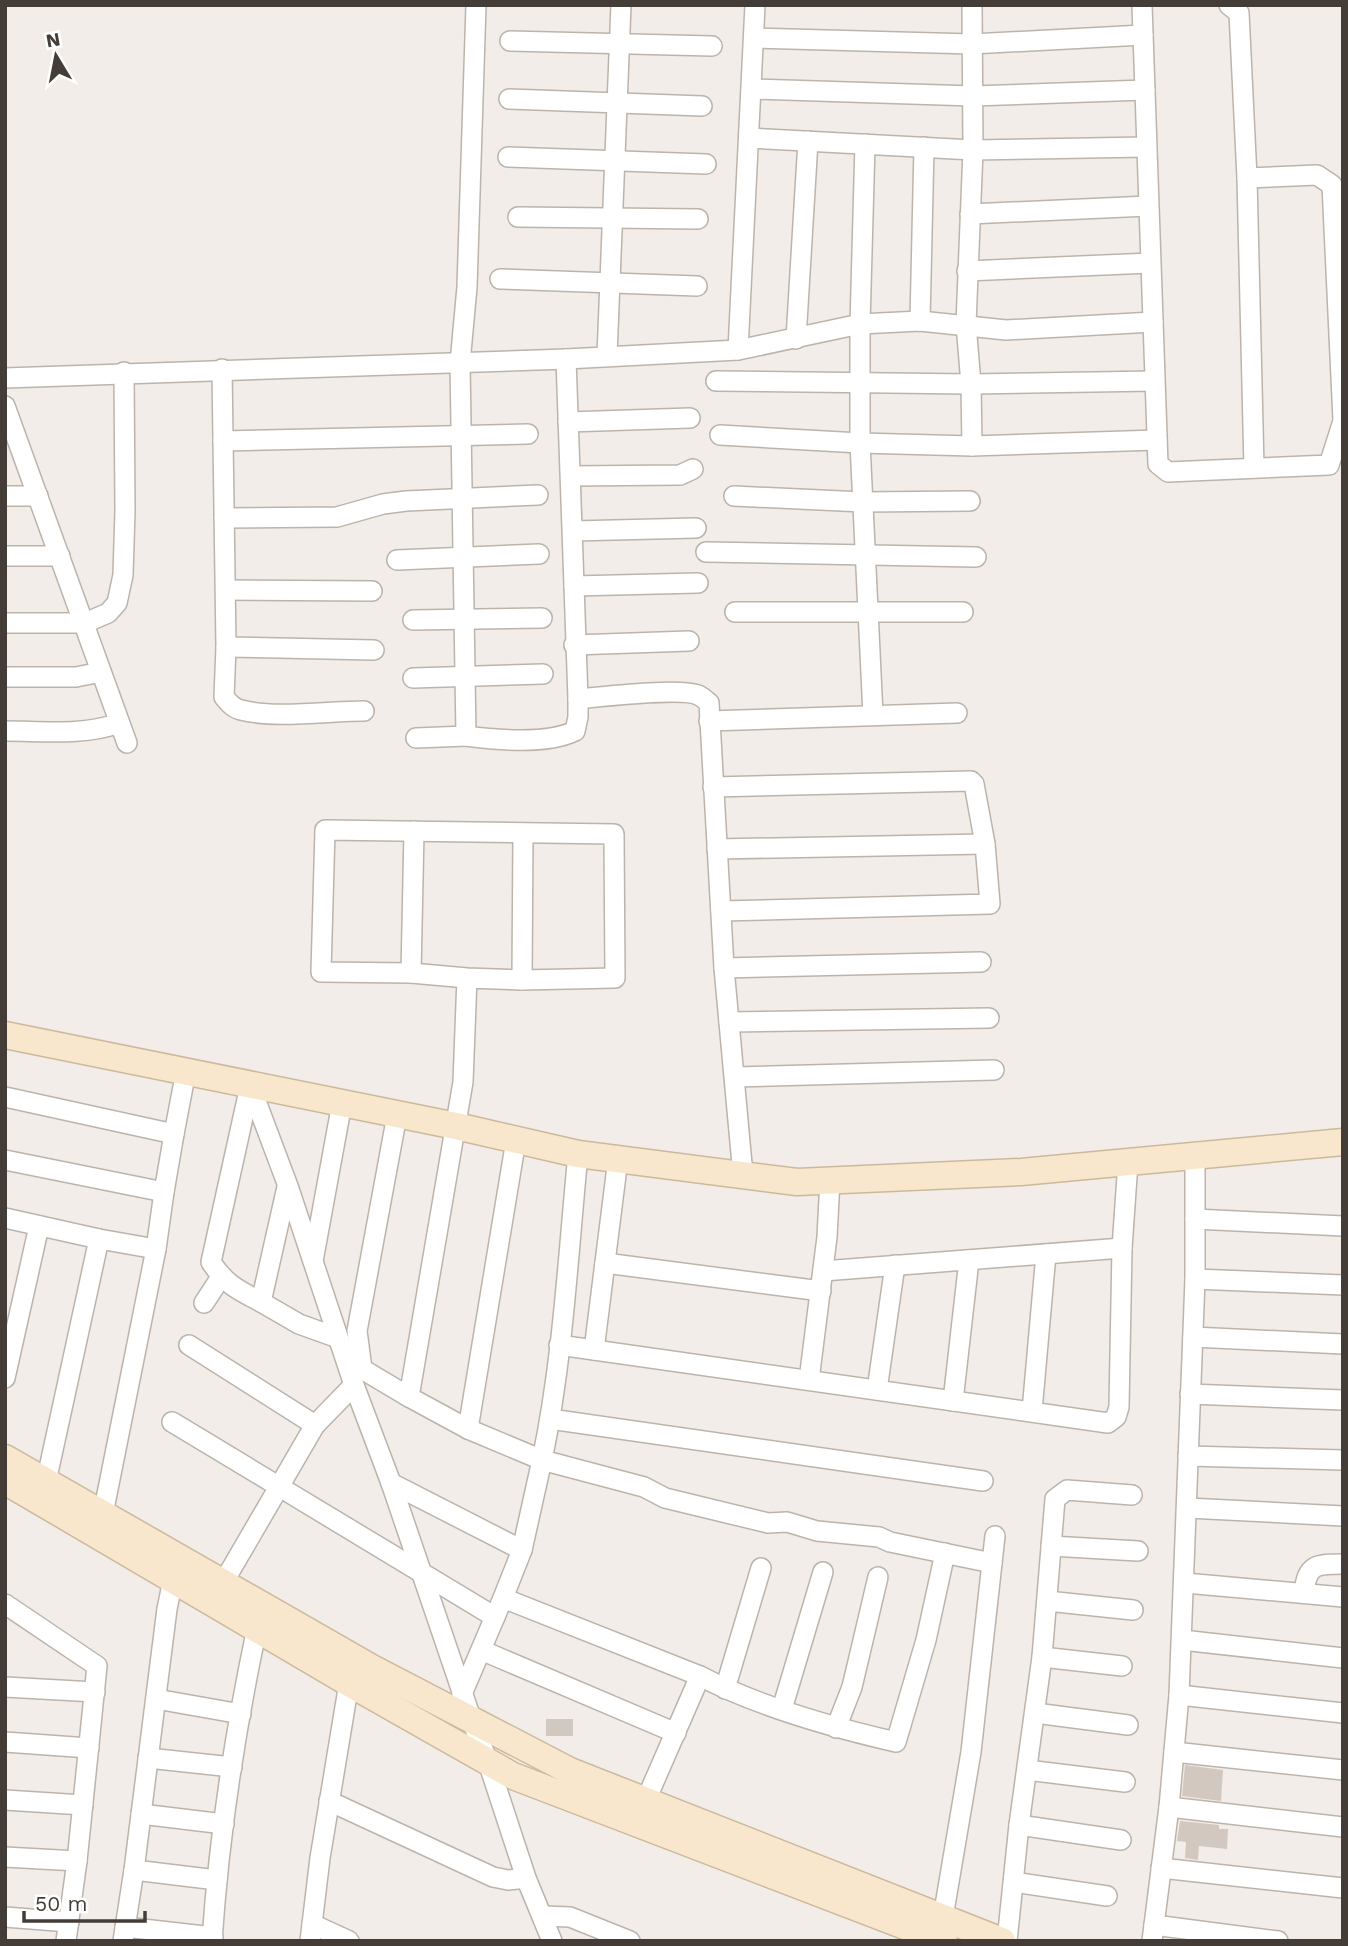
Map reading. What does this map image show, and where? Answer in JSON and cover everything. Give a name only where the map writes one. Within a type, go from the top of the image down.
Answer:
[{"type":"street","points":[[466,736],[460,363],[467,287],[476,5]]},
{"type":"street","points":[[607,356],[621,5]]},
{"type":"street","points":[[738,350],[755,5]]},
{"type":"street","points":[[972,5],[973,150],[966,324],[972,446]]},
{"type":"street","points":[[1142,5],[1158,464],[1168,472],[1329,465],[1343,421],[1332,185],[1317,175],[1247,178]]},
{"type":"street","points":[[1229,5],[1239,13],[1247,178],[1254,468]]},
{"type":"street","points":[[754,38],[972,44],[1143,35]]},
{"type":"street","points":[[510,41],[712,46]]},
{"type":"street","points":[[752,89],[973,96],[1144,90]]},
{"type":"street","points":[[509,99],[702,106]]},
{"type":"street","points":[[750,138],[973,150],[1146,147]]},
{"type":"street","points":[[796,339],[808,141]]},
{"type":"street","points":[[865,144],[859,383],[873,715]]},
{"type":"street","points":[[920,321],[924,147]]},
{"type":"street","points":[[508,157],[706,164]]},
{"type":"street","points":[[970,214],[1148,206]]},
{"type":"street","points":[[518,217],[698,219]]},
{"type":"street","points":[[967,271],[1150,263]]},
{"type":"street","points":[[500,279],[696,286]]},
{"type":"street","points":[[5,378],[566,359],[738,350],[860,324],[920,321],[1006,330],[1153,322]]},
{"type":"street","points":[[416,738],[466,736],[496,740],[562,737],[575,731],[578,699],[566,359]]},
{"type":"street","points":[[222,369],[226,590],[224,697],[231,705],[241,710],[262,713],[364,711]]},
{"type":"street","points":[[5,623],[85,623],[108,613],[117,603],[123,575],[124,372]]},
{"type":"street","points":[[716,380],[971,384],[1154,381]]},
{"type":"street","points":[[5,406],[127,743]]},
{"type":"street","points":[[568,422],[691,418]]},
{"type":"street","points":[[223,441],[528,434]]},
{"type":"street","points":[[720,435],[972,446],[1157,440]]},
{"type":"street","points":[[571,476],[680,475],[693,470]]},
{"type":"street","points":[[224,517],[337,516],[383,504],[538,495]]},
{"type":"street","points":[[5,496],[38,496]]},
{"type":"street","points":[[734,496],[863,502],[970,502]]},
{"type":"street","points":[[573,531],[696,528]]},
{"type":"street","points":[[706,552],[975,557]]},
{"type":"street","points":[[397,560],[538,554]]},
{"type":"street","points":[[5,556],[60,556]]},
{"type":"street","points":[[574,586],[698,583]]},
{"type":"street","points":[[226,590],[372,591]]},
{"type":"street","points":[[735,612],[963,612]]},
{"type":"street","points":[[414,620],[542,618]]},
{"type":"street","points":[[575,645],[689,641]]},
{"type":"street","points":[[226,647],[374,650]]},
{"type":"street","points":[[5,677],[76,677],[101,672]]},
{"type":"street","points":[[413,678],[542,674]]},
{"type":"street","points":[[578,699],[648,694],[699,695],[709,703],[724,968],[743,1175]]},
{"type":"street","points":[[709,721],[957,713]]},
{"type":"street","points":[[5,731],[87,731],[120,723]]},
{"type":"street","points":[[713,787],[966,780],[974,785],[985,844],[990,904],[721,911]]},
{"type":"street","points":[[325,830],[414,831],[614,834],[615,978],[522,980],[411,973],[321,972],[325,830]]},
{"type":"street","points":[[411,973],[414,831]]},
{"type":"street","points":[[522,980],[523,833]]},
{"type":"street","points":[[717,849],[985,844]]},
{"type":"street","points":[[724,968],[981,962]]},
{"type":"street","points":[[409,1397],[463,1082],[467,978]]},
{"type":"street","points":[[730,1022],[989,1018]]},
{"type":"street","points":[[5,1035],[456,1126],[578,1154],[797,1182],[1021,1172],[1343,1142]]},
{"type":"street","points":[[735,1077],[994,1070]]},
{"type":"street","points":[[103,1514],[156,1248],[186,1071]]},
{"type":"street","points":[[250,1085],[288,1186],[354,1385],[391,1483],[526,1878],[552,1941]]},
{"type":"street","points":[[250,1085],[211,1262],[220,1277],[233,1288],[299,1324],[338,1338]]},
{"type":"street","points":[[5,1097],[174,1134]]},
{"type":"street","points":[[313,1263],[342,1103]]},
{"type":"street","points":[[397,1115],[357,1331],[362,1368],[468,1429],[542,1460],[644,1487],[665,1498],[768,1523],[787,1522],[817,1531],[878,1537],[890,1542],[992,1563]]},
{"type":"street","points":[[468,1429],[516,1140]]},
{"type":"street","points":[[462,1693],[522,1550],[551,1419],[578,1154]]},
{"type":"street","points":[[1195,1156],[1195,1279],[1180,1695],[1153,1933],[1278,1941]]},
{"type":"street","points":[[594,1350],[618,1159]]},
{"type":"street","points":[[5,1160],[164,1192]]},
{"type":"street","points":[[559,1345],[1108,1423],[1116,1417],[1119,1407],[1122,1248],[1128,1162]]},
{"type":"street","points":[[808,1380],[821,1291],[830,1180]]},
{"type":"street","points":[[261,1303],[288,1186]]},
{"type":"street","points":[[5,1218],[99,1240],[156,1248]]},
{"type":"street","points":[[1195,1219],[1343,1226]]},
{"type":"street","points":[[5,1378],[39,1226]]},
{"type":"street","points":[[46,1482],[99,1240]]},
{"type":"street","points":[[823,1270],[1122,1248]]},
{"type":"street","points":[[1032,1411],[1046,1254]]},
{"type":"street","points":[[953,1401],[969,1259]]},
{"type":"street","points":[[605,1263],[821,1291]]},
{"type":"street","points":[[877,1390],[895,1265]]},
{"type":"street","points":[[204,1303],[220,1277]]},
{"type":"street","points":[[1195,1279],[1343,1285]]},
{"type":"street","points":[[1193,1337],[1343,1344]]},
{"type":"street","points":[[189,1345],[315,1425]]},
{"type":"street","points":[[223,1583],[315,1425],[354,1385]]},
{"type":"street","points":[[1191,1394],[1343,1400]]},
{"type":"street","points":[[551,1419],[983,1481]]},
{"type":"street","points":[[172,1422],[495,1617]]},
{"type":"street","points":[[1188,1456],[1343,1460]]},
{"type":"street","points":[[5,1458],[372,1668],[471,1721],[570,1771],[646,1800],[941,1935]]},
{"type":"street","points":[[5,1481],[349,1683],[526,1781],[941,1935],[1005,1941],[1042,1657],[1055,1499],[1067,1490],[1132,1494]]},
{"type":"street","points":[[391,1483],[522,1550]]},
{"type":"street","points":[[1188,1508],[1343,1516]]},
{"type":"street","points":[[941,1935],[971,1752],[995,1536]]},
{"type":"street","points":[[1051,1546],[1138,1551]]},
{"type":"street","points":[[503,1598],[700,1676],[725,1689],[836,1728],[896,1742],[926,1640],[945,1553]]},
{"type":"street","points":[[1304,1593],[1306,1578],[1311,1569],[1322,1564],[1343,1564]]},
{"type":"street","points":[[725,1689],[761,1568]]},
{"type":"street","points":[[782,1709],[823,1572]]},
{"type":"street","points":[[836,1728],[852,1687],[878,1577]]},
{"type":"street","points":[[173,1580],[124,1934],[213,1939],[224,1824],[257,1628]]},
{"type":"street","points":[[1185,1583],[1343,1597]]},
{"type":"street","points":[[1047,1601],[1133,1610]]},
{"type":"street","points":[[5,1604],[97,1666],[67,1931],[5,1917]]},
{"type":"street","points":[[1182,1640],[1343,1658]]},
{"type":"street","points":[[481,1650],[676,1733]]},
{"type":"street","points":[[1042,1657],[1122,1666]]},
{"type":"street","points":[[646,1800],[700,1676]]},
{"type":"street","points":[[349,1683],[311,1932],[349,1941]]},
{"type":"street","points":[[5,1687],[94,1692]]},
{"type":"street","points":[[1180,1695],[1343,1713]]},
{"type":"street","points":[[156,1699],[241,1714]]},
{"type":"street","points":[[1035,1713],[1128,1725]]},
{"type":"street","points":[[5,1742],[89,1748]]},
{"type":"street","points":[[1174,1752],[1343,1770]]},
{"type":"street","points":[[149,1758],[232,1768]]},
{"type":"street","points":[[1027,1770],[1125,1782]]},
{"type":"street","points":[[5,1800],[83,1805]]},
{"type":"street","points":[[329,1801],[493,1877],[508,1880],[526,1878]]},
{"type":"street","points":[[1169,1807],[1343,1827]]},
{"type":"street","points":[[141,1814],[224,1824]]},
{"type":"street","points":[[1019,1825],[1121,1840]]},
{"type":"street","points":[[5,1857],[77,1861]]},
{"type":"street","points":[[1161,1868],[1343,1888]]},
{"type":"street","points":[[134,1870],[217,1880]]},
{"type":"street","points":[[1014,1882],[1107,1896]]},
{"type":"street","points":[[543,1916],[570,1917],[629,1941]]},
{"type":"building","points":[[546,1719],[573,1719],[573,1736],[546,1736]]},
{"type":"building","points":[[1185,1765],[1223,1770],[1221,1801],[1182,1796]]},
{"type":"building","points":[[1180,1821],[1219,1825],[1219,1829],[1228,1829],[1227,1849],[1199,1846],[1198,1860],[1185,1858],[1186,1842],[1177,1841]]}]
